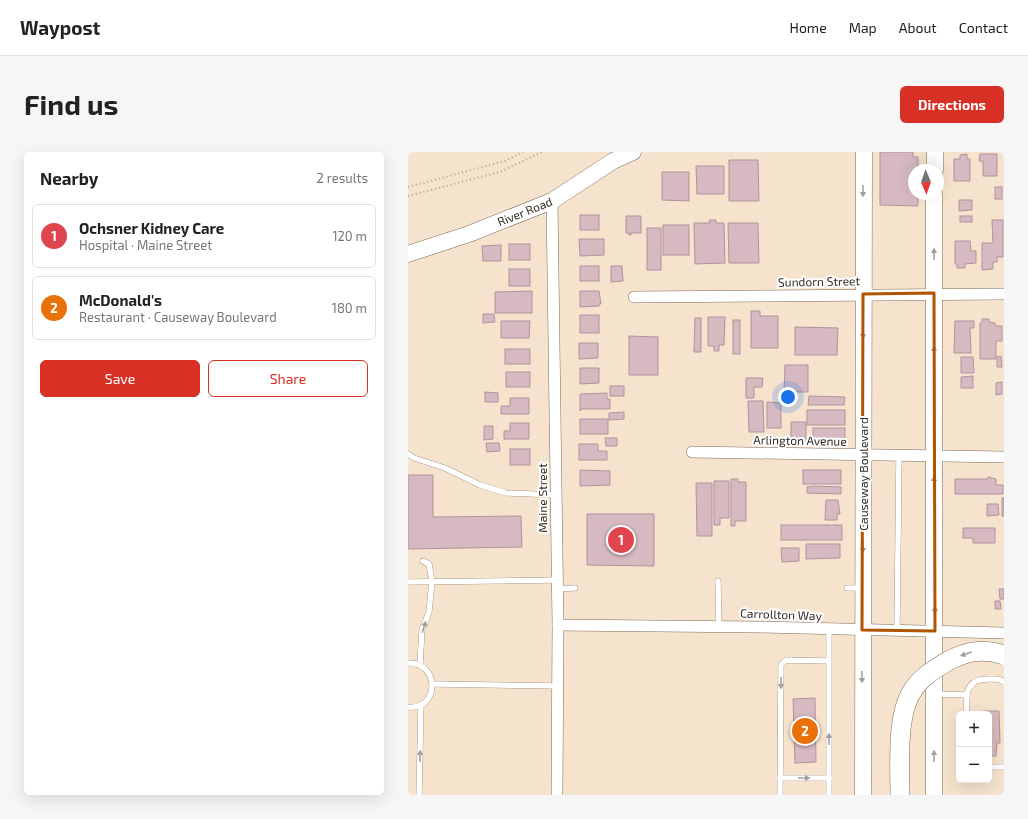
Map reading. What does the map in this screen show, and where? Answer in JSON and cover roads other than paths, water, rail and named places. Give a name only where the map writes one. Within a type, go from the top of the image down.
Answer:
[{"type":"highway","points":[[900,795],[902,718],[912,690],[930,671],[954,658],[977,650],[995,652],[1004,655]]},
{"type":"main road","name":"River Road","points":[[408,254],[469,234],[552,201],[613,162],[633,152]]},
{"type":"main road","name":"Causeway Boulevard","points":[[863,795],[862,630],[855,588],[864,455],[864,152]]},
{"type":"main road","points":[[934,164],[935,152]]},
{"type":"main road","points":[[934,200],[934,795]]},
{"type":"street","name":"Maine Street","points":[[552,201],[558,625],[557,795]]},
{"type":"street","name":"Sundorn Street","points":[[634,297],[934,293],[1004,294]]},
{"type":"street","name":"Arlington Avenue","points":[[692,452],[1004,457]]},
{"type":"street","name":"Carrollton Way","points":[[558,625],[719,626],[1004,633]]},
{"type":"lane","points":[[408,454],[414,458],[445,468],[480,485],[500,491],[556,495]]},
{"type":"lane","points":[[896,630],[899,455]]},
{"type":"lane","points":[[420,665],[422,630],[429,612],[432,581],[429,564],[423,561]]},
{"type":"lane","points":[[408,582],[432,581],[557,584],[575,588]]},
{"type":"lane","points":[[718,581],[719,626]]},
{"type":"lane","points":[[828,629],[829,795]]},
{"type":"lane","points":[[780,795],[781,665],[786,660],[828,662]]},
{"type":"lane","points":[[408,664],[420,665],[427,670],[433,684],[430,697],[421,705],[408,707]]},
{"type":"lane","points":[[967,711],[966,695],[971,684],[978,678],[1000,679],[1004,682]]},
{"type":"lane","points":[[433,684],[557,686]]},
{"type":"lane","points":[[935,694],[966,695]]},
{"type":"lane","points":[[419,795],[421,705]]},
{"type":"lane","points":[[992,767],[1004,767]]},
{"type":"lane","points":[[780,778],[828,778]]},
{"type":"place","name":"Ochsner Kidney Care","points":[[621,540]]},
{"type":"place","name":"McDonald's","points":[[805,731]]}]
